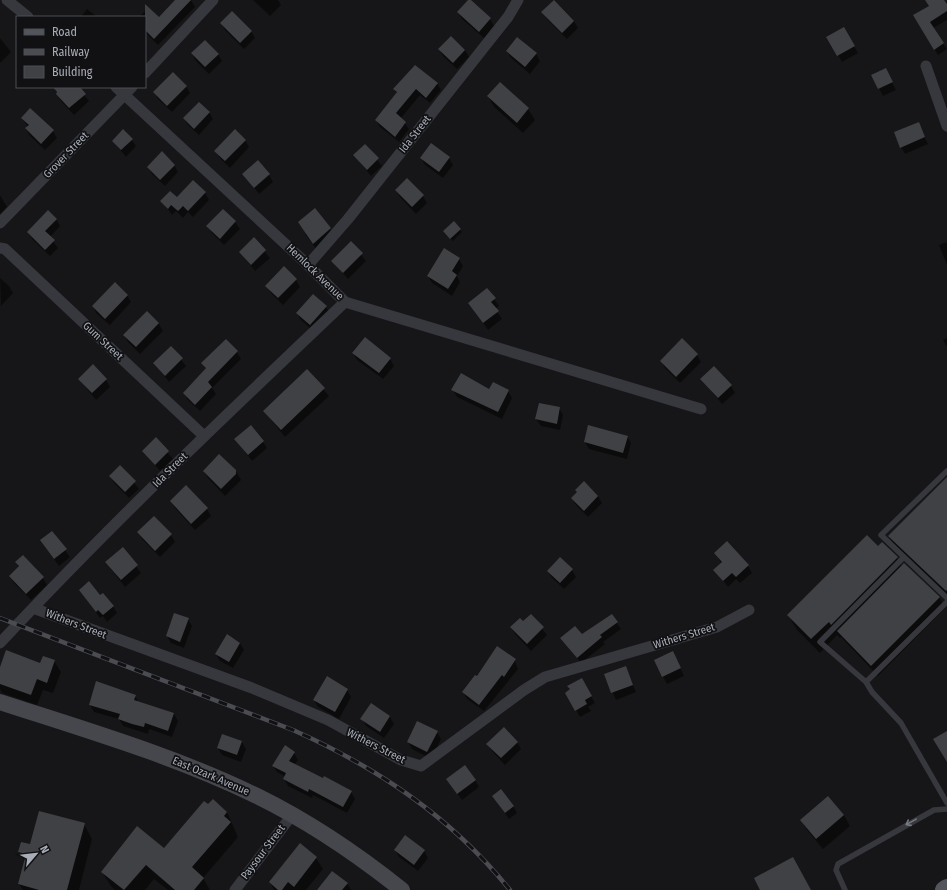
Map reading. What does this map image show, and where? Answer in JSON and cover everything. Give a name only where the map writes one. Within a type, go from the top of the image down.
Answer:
[{"type":"main road","name":"East Ozark Avenue","points":[[0,702],[175,761],[257,796],[292,814],[336,842],[402,890]]},
{"type":"street","points":[[7,0],[27,16]]},
{"type":"street","points":[[146,72],[213,0]]},
{"type":"street","name":"Ida Street","points":[[308,264],[348,219],[508,18],[518,0]]},
{"type":"street","points":[[926,66],[947,126]]},
{"type":"street","name":"Hemlock Avenue","points":[[128,91],[308,264],[345,302],[700,409]]},
{"type":"street","name":"Grover Street","points":[[0,223],[128,91]]},
{"type":"street","name":"Gum Street","points":[[0,248],[5,249],[204,436]]},
{"type":"street","name":"Ida Street","points":[[0,643],[204,436],[345,302]]},
{"type":"street","name":"Withers Street","points":[[33,608],[252,688],[328,720],[400,760],[421,766],[524,690],[545,677],[717,627],[749,610]]},
{"type":"street","name":"Paysour Street","points":[[235,890],[292,814]]},
{"type":"lane","points":[[947,472],[881,536],[947,598]]},
{"type":"lane","points":[[904,557],[820,642],[866,682],[872,692],[901,722],[947,803]]},
{"type":"lane","points":[[866,682],[947,602]]},
{"type":"lane","points":[[845,890],[836,870],[838,864],[934,810],[947,809]]},
{"type":"building","points":[[175,0],[191,0],[154,39],[146,31],[145,4],[159,17]]},
{"type":"building","points":[[468,0],[471,0],[491,18],[479,32],[457,12]]},
{"type":"building","points":[[554,0],[574,21],[562,33],[541,12]]},
{"type":"building","points":[[925,0],[944,0],[947,4],[947,11],[930,22],[944,43],[934,50],[913,15],[929,6]]},
{"type":"building","points":[[232,11],[252,31],[240,43],[220,23]]},
{"type":"building","points":[[844,27],[855,46],[837,56],[826,37]]},
{"type":"building","points":[[451,36],[465,50],[453,63],[438,49]]},
{"type":"building","points":[[517,37],[537,53],[525,67],[506,51]]},
{"type":"building","points":[[205,40],[219,54],[205,67],[191,53]]},
{"type":"building","points":[[415,65],[438,83],[426,98],[416,89],[396,113],[406,122],[395,137],[375,120],[397,92],[393,89]]},
{"type":"building","points":[[886,68],[893,82],[878,89],[871,75]]},
{"type":"building","points":[[173,72],[187,86],[167,106],[153,92]]},
{"type":"building","points":[[500,82],[529,108],[517,123],[487,96]]},
{"type":"building","points":[[54,88],[81,88],[86,94],[69,108],[56,94],[57,92]]},
{"type":"building","points":[[199,102],[210,112],[194,129],[183,118]]},
{"type":"building","points":[[30,108],[54,130],[41,144],[25,128],[29,125],[21,118]]},
{"type":"building","points":[[919,122],[925,137],[900,148],[894,132]]},
{"type":"building","points":[[123,129],[133,139],[121,150],[112,141]]},
{"type":"building","points":[[235,129],[246,140],[225,161],[214,151]]},
{"type":"building","points":[[431,143],[450,157],[439,172],[420,158]]},
{"type":"building","points":[[365,144],[379,158],[367,170],[353,155]]},
{"type":"building","points":[[162,151],[175,165],[160,180],[147,167]]},
{"type":"building","points":[[258,160],[270,174],[254,188],[242,174]]},
{"type":"building","points":[[407,178],[424,195],[412,207],[395,190]]},
{"type":"building","points":[[193,180],[206,192],[188,211],[183,206],[178,211],[171,205],[168,209],[160,201],[170,191],[177,197]]},
{"type":"building","points":[[315,208],[331,228],[313,244],[298,222]]},
{"type":"building","points":[[223,209],[236,221],[220,239],[206,226]]},
{"type":"building","points":[[48,210],[57,219],[45,231],[55,240],[45,250],[27,232]]},
{"type":"building","points":[[454,221],[461,229],[450,239],[443,231]]},
{"type":"building","points":[[254,237],[266,250],[251,265],[239,252]]},
{"type":"building","points":[[351,241],[363,253],[343,273],[331,261]]},
{"type":"building","points":[[444,248],[460,258],[452,271],[457,275],[448,289],[427,276]]},
{"type":"building","points":[[284,266],[297,279],[278,298],[265,286]]},
{"type":"building","points":[[115,282],[128,295],[105,319],[92,306]]},
{"type":"building","points":[[487,288],[496,298],[491,302],[499,311],[483,323],[468,303]]},
{"type":"building","points":[[313,294],[327,306],[310,325],[296,313]]},
{"type":"building","points":[[147,311],[159,323],[136,347],[123,335]]},
{"type":"building","points":[[365,337],[391,358],[379,373],[352,353]]},
{"type":"building","points":[[682,338],[698,354],[676,377],[660,361]]},
{"type":"building","points":[[226,339],[238,351],[208,382],[212,387],[195,405],[183,393],[206,368],[201,363]]},
{"type":"building","points":[[171,346],[183,358],[165,376],[153,363]]},
{"type":"building","points":[[93,364],[107,379],[92,393],[78,379]]},
{"type":"building","points":[[714,366],[732,385],[718,398],[700,379]]},
{"type":"building","points":[[307,369],[325,388],[281,430],[263,411]]},
{"type":"building","points":[[461,373],[489,389],[493,382],[509,390],[498,412],[451,390]]},
{"type":"building","points":[[539,403],[560,407],[557,424],[535,419]]},
{"type":"building","points":[[251,425],[264,441],[248,455],[234,439]]},
{"type":"building","points":[[588,425],[628,436],[623,453],[584,442]]},
{"type":"building","points":[[156,437],[169,451],[155,465],[142,451]]},
{"type":"building","points":[[219,454],[236,470],[236,474],[221,489],[203,471]]},
{"type":"building","points":[[120,465],[136,481],[125,492],[109,476]]},
{"type":"building","points":[[947,477],[947,590],[946,591],[888,536]]},
{"type":"building","points":[[584,481],[598,496],[584,511],[571,498],[577,492],[575,490]]},
{"type":"building","points":[[186,485],[208,508],[191,524],[170,501]]},
{"type":"building","points":[[154,516],[172,534],[155,551],[137,532]]},
{"type":"building","points":[[52,531],[67,549],[54,559],[40,540]]},
{"type":"building","points":[[867,535],[878,546],[882,542],[898,557],[831,625],[829,622],[811,639],[787,615]]},
{"type":"building","points":[[727,541],[749,565],[736,577],[732,573],[723,581],[713,570],[722,562],[714,553]]},
{"type":"building","points":[[123,547],[138,565],[121,580],[105,562]]},
{"type":"building","points":[[23,555],[44,577],[26,594],[9,576],[19,566],[15,562]]},
{"type":"building","points":[[560,557],[573,569],[560,583],[547,571]]},
{"type":"building","points":[[904,563],[940,597],[871,666],[837,631]]},
{"type":"building","points":[[89,581],[100,595],[103,593],[114,606],[103,615],[98,610],[96,612],[79,590]]},
{"type":"building","points":[[174,613],[189,618],[180,642],[166,636]]},
{"type":"building","points":[[531,614],[544,627],[527,644],[510,627],[520,618],[523,621]]},
{"type":"building","points":[[612,614],[618,622],[600,635],[602,637],[577,658],[560,638],[575,626],[582,634]]},
{"type":"building","points":[[227,634],[240,643],[229,662],[215,654]]},
{"type":"building","points":[[497,646],[516,659],[504,677],[502,675],[479,705],[462,692],[475,675],[477,676]]},
{"type":"building","points":[[6,650],[40,663],[43,656],[55,660],[47,683],[37,679],[31,695],[0,684],[0,667]]},
{"type":"building","points":[[673,651],[681,668],[662,677],[654,660]]},
{"type":"building","points":[[626,666],[633,685],[611,693],[604,674]]},
{"type":"building","points":[[327,676],[348,689],[335,712],[313,700]]},
{"type":"building","points":[[582,678],[592,696],[585,700],[587,704],[575,711],[565,693],[570,689],[567,686]]},
{"type":"building","points":[[96,681],[136,695],[134,700],[174,713],[168,731],[145,723],[144,727],[132,724],[118,719],[120,714],[89,705]]},
{"type":"building","points":[[371,703],[390,716],[380,732],[360,719]]},
{"type":"building","points":[[417,721],[438,731],[427,752],[407,742]]},
{"type":"building","points":[[504,727],[518,742],[501,758],[486,744]]},
{"type":"building","points":[[947,731],[947,762],[933,739]]},
{"type":"building","points":[[222,734],[242,741],[237,755],[217,748]]},
{"type":"building","points":[[285,745],[295,752],[289,761],[323,778],[324,776],[352,791],[343,807],[309,789],[308,792],[283,779],[286,773],[272,766]]},
{"type":"building","points":[[465,765],[476,780],[457,794],[446,779]]},
{"type":"building","points":[[501,789],[514,806],[505,813],[492,796]]},
{"type":"building","points":[[828,796],[844,815],[816,839],[800,820]]},
{"type":"building","points":[[213,799],[227,812],[224,816],[231,822],[192,867],[204,878],[194,890],[175,890],[146,865],[124,890],[101,872],[137,826],[164,848],[204,801],[208,804]]},
{"type":"building","points":[[39,811],[85,823],[67,890],[39,890],[18,884],[26,854],[18,852],[21,842],[30,844]]},
{"type":"building","points":[[405,835],[425,850],[414,865],[394,850]]},
{"type":"building","points":[[300,843],[317,857],[294,887],[288,882],[282,890],[278,890],[269,882]]},
{"type":"building","points":[[793,857],[811,890],[760,890],[754,878]]},
{"type":"building","points":[[332,871],[348,883],[342,890],[317,890]]},
{"type":"railway","points":[[0,618],[293,730],[324,745],[383,778],[438,817],[487,864],[510,890]]}]
